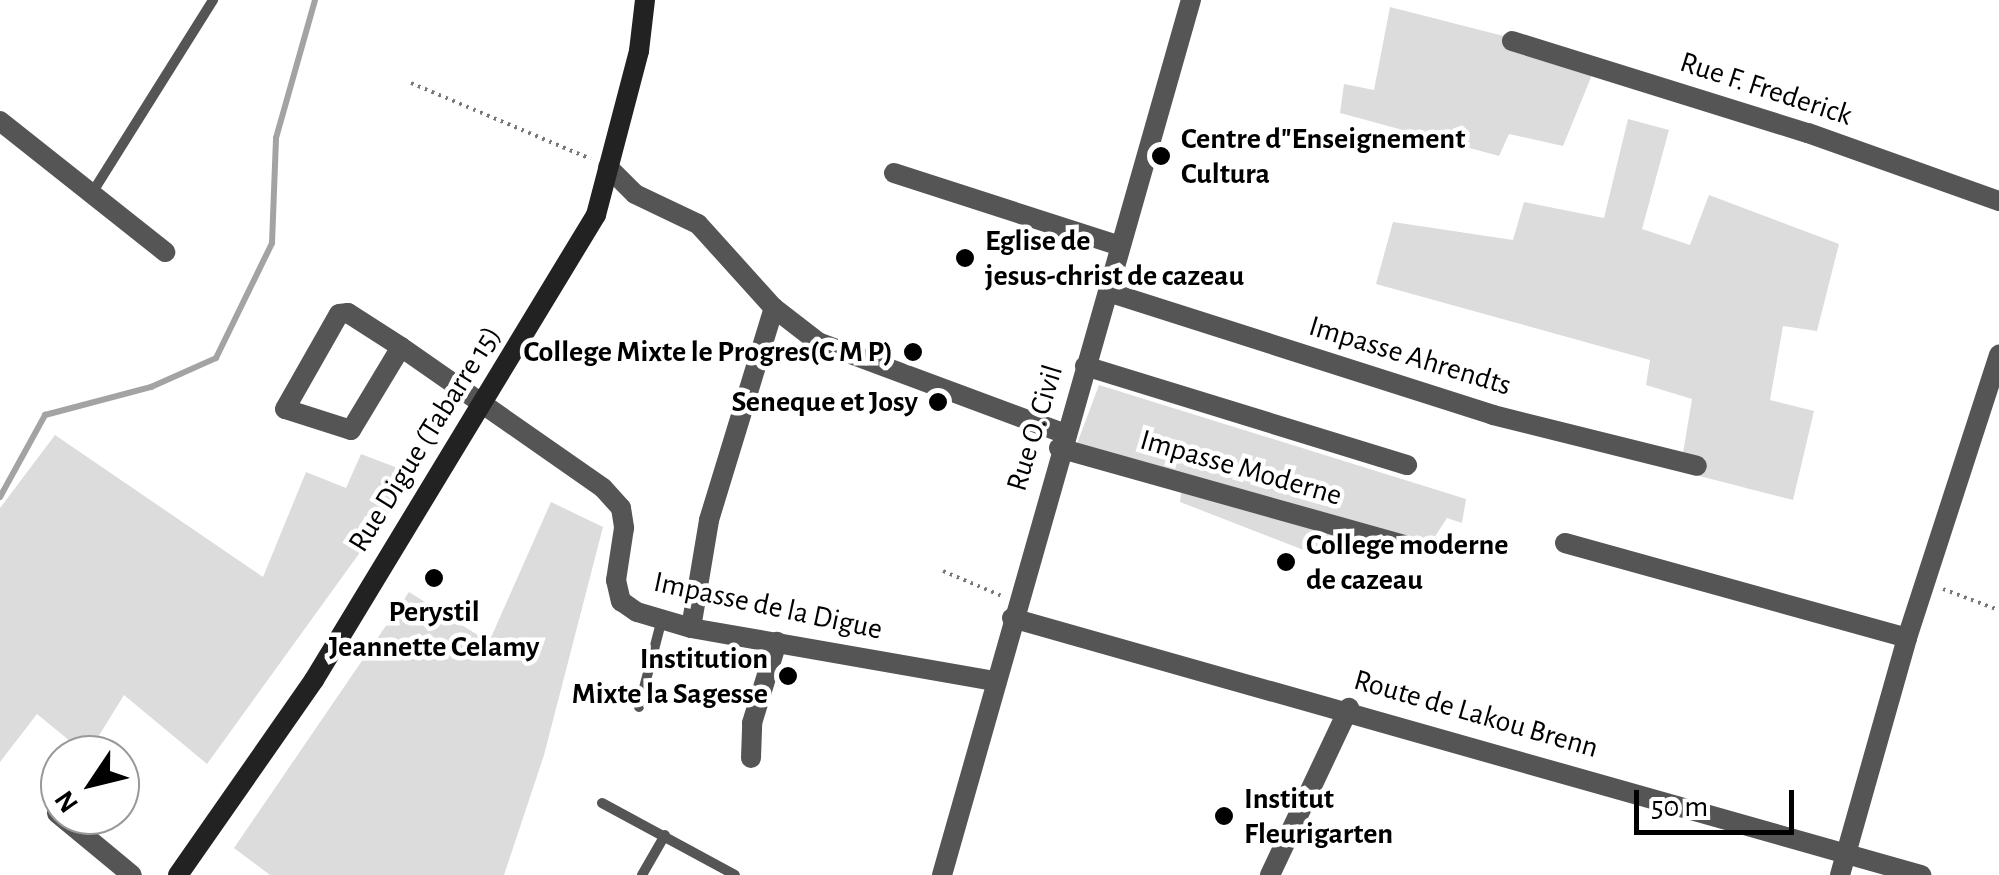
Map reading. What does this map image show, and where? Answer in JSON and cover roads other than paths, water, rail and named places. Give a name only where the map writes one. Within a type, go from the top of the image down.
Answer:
[{"type":"street","name":"Rue Digue (Tabarre 15)","points":[[178,875],[314,680],[478,403],[558,284],[596,215],[639,51],[644,0]]},
{"type":"street","name":"Rue O. Civil","points":[[942,875],[1061,440],[1108,292],[1191,0]]},
{"type":"street","name":"Rue F. Frederick","points":[[1512,41],[1808,132],[1999,202]]},
{"type":"street","points":[[0,122],[165,252]]},
{"type":"street","name":"Impasse Moderne","points":[[608,166],[635,194],[698,224],[774,308],[818,342],[1061,440],[1407,546]]},
{"type":"street","points":[[894,173],[1120,246]]},
{"type":"street","name":"Impasse Ahrendts","points":[[1108,292],[1493,415],[1697,466]]},
{"type":"street","points":[[691,628],[709,520],[774,308]]},
{"type":"street","points":[[401,347],[351,430],[284,407],[339,314],[401,347],[478,403]]},
{"type":"street","points":[[1840,875],[1907,638],[1929,584],[1999,355]]},
{"type":"street","points":[[1085,366],[1407,465]]},
{"type":"street","name":"Impasse de la Digue","points":[[478,403],[603,488],[621,508],[621,601],[691,628],[996,680]]},
{"type":"street","points":[[1566,543],[1907,638]]},
{"type":"street","name":"Route de Lakou Brenn","points":[[1014,610],[1921,875]]},
{"type":"street","points":[[750,758],[752,723],[777,642]]},
{"type":"street","points":[[1270,875],[1349,708]]},
{"type":"street","points":[[84,835],[132,875]]},
{"type":"lane","points":[[91,194],[213,0]]},
{"type":"lane","points":[[639,707],[662,619]]},
{"type":"lane","points":[[602,803],[735,875]]},
{"type":"lane","points":[[642,875],[664,835]]},
{"type":"waterway","points":[[0,497],[45,415],[151,387],[216,358],[272,243],[276,138],[315,0]]},
{"type":"place","name":"Centre d\"Enseignement Cultura","points":[[1161,156]]},
{"type":"place","name":"Eglise de jesus-christ de cazeau","points":[[965,258]]},
{"type":"place","name":"College Mixte le Progres(C M P)","points":[[913,352]]},
{"type":"place","name":"Seneque et Josy","points":[[938,402]]},
{"type":"place","name":"College moderne de cazeau","points":[[1286,562]]},
{"type":"place","name":"Perystil Jeannette Celamy","points":[[434,578]]},
{"type":"place","name":"Institution Mixte la Sagesse","points":[[788,676]]},
{"type":"place","name":"Institut Fleurigarten","points":[[1224,816]]}]
